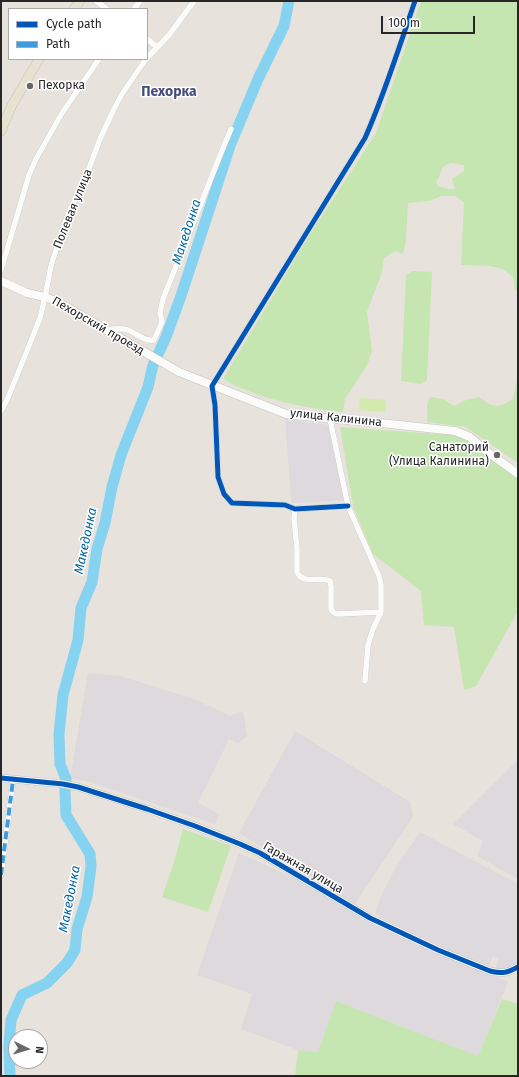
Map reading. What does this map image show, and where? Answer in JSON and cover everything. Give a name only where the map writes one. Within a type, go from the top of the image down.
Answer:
[{"type":"main road","points":[[1,131],[12,105],[38,60]]},
{"type":"main road","name":"Пехорский проезд","points":[[1,281],[26,293],[45,296],[58,302],[151,356]]},
{"type":"main road","name":"улица Калинина","points":[[151,356],[179,372],[286,414],[455,431],[470,437],[518,474]]},
{"type":"street","points":[[96,1],[106,8]]},
{"type":"street","name":"Полевая улица","points":[[148,58],[169,35],[194,1]]},
{"type":"street","points":[[348,506],[295,509],[285,505],[232,503],[224,494],[218,477],[215,404],[212,386],[365,138],[415,1]]},
{"type":"street","points":[[148,40],[157,47]]},
{"type":"street","points":[[1,270],[29,175],[36,159],[62,113],[98,60]]},
{"type":"street","name":"Полевая улица","points":[[1,411],[7,400],[40,318],[51,266],[69,212],[85,179],[100,139],[114,109],[122,94],[146,60]]},
{"type":"street","points":[[105,330],[128,330],[135,335],[154,340],[162,322],[160,314],[163,299],[231,129]]},
{"type":"street","points":[[330,419],[348,506],[379,576],[381,585],[381,612],[368,645],[365,681]]},
{"type":"street","points":[[295,509],[294,519],[298,576],[306,579],[326,579],[330,581],[331,609],[335,614],[381,612]]},
{"type":"street","name":"Гаражная улица","points":[[1,778],[67,785],[147,809],[195,826],[260,853],[370,918],[438,950],[497,973],[504,973],[518,967]]},
{"type":"street","points":[[1,875],[13,780]]},
{"type":"shaded area","points":[[285,418],[302,422],[330,425],[346,500],[292,503]]},
{"type":"shaded area","points":[[88,673],[120,676],[194,699],[230,716],[243,711],[247,736],[238,743],[229,739],[198,803],[220,814],[215,824],[87,781],[70,778]]},
{"type":"shaded area","points":[[295,731],[410,802],[413,816],[355,904],[239,833]]},
{"type":"shaded area","points":[[518,760],[518,879],[477,856],[483,841],[453,824]]},
{"type":"shaded area","points":[[420,832],[518,884],[518,964],[505,971],[495,970],[499,959],[493,956],[488,968],[393,926],[375,913],[381,896],[396,867]]},
{"type":"shaded area","points":[[239,853],[292,877],[370,923],[508,982],[478,1056],[336,1001],[318,1052],[298,1050],[241,1029],[252,994],[197,975]]},
{"type":"green space","points":[[421,1],[518,1],[518,292],[515,290],[513,277],[503,269],[490,266],[461,265],[464,202],[455,196],[442,196],[429,201],[408,203],[406,241],[403,254],[395,251],[384,258],[382,272],[367,312],[372,352],[367,365],[345,398],[343,412],[281,402],[252,392],[223,379],[309,236],[376,133]],"holes":[[[451,163],[464,165],[464,171],[452,179],[455,189],[448,189],[438,186],[436,182],[444,166]]]},
{"type":"green space","points":[[412,271],[432,272],[427,380],[421,384],[401,381],[406,275]]},
{"type":"green space","points":[[518,374],[518,463],[466,427],[427,422],[427,405],[430,397],[443,399],[454,406],[466,400],[479,397],[492,405],[499,406],[513,399]]},
{"type":"green space","points":[[360,398],[386,400],[385,412],[359,410]]},
{"type":"green space","points":[[340,427],[451,435],[466,439],[518,479],[518,611],[476,686],[464,690],[454,627],[424,625],[421,591],[373,554],[353,506]]},
{"type":"green space","points":[[183,829],[231,846],[208,912],[162,897]]},
{"type":"green space","points":[[502,999],[518,1004],[518,1076],[295,1076],[298,1050],[318,1052],[336,1001],[478,1056]]},
{"type":"waterway","name":"Македонка","points":[[10,1076],[9,1047],[11,1020],[22,995],[47,983],[67,963],[75,950],[77,929],[87,897],[91,866],[90,854],[66,815],[66,779],[60,764],[59,734],[63,695],[78,640],[81,608],[92,582],[97,549],[105,523],[112,487],[121,455],[148,387],[153,365],[166,337],[181,296],[230,146],[258,79],[284,26],[289,1]]},
{"type":"marked path","points":[[1,875],[13,780]]},
{"type":"cycle path","points":[[348,506],[295,509],[285,505],[232,503],[224,494],[218,477],[215,405],[212,386],[365,138],[385,87],[415,1]]},
{"type":"cycle path","points":[[1,778],[63,784],[78,787],[195,826],[260,853],[370,918],[438,950],[494,972],[501,973],[511,971],[518,967]]},
{"type":"place","name":"Пехорка","points":[[30,86]]},
{"type":"place","name":"Санаторий (Улица Калинина)","points":[[497,455]]},
{"type":"district","name":"Пехорка","points":[[169,92]]}]
